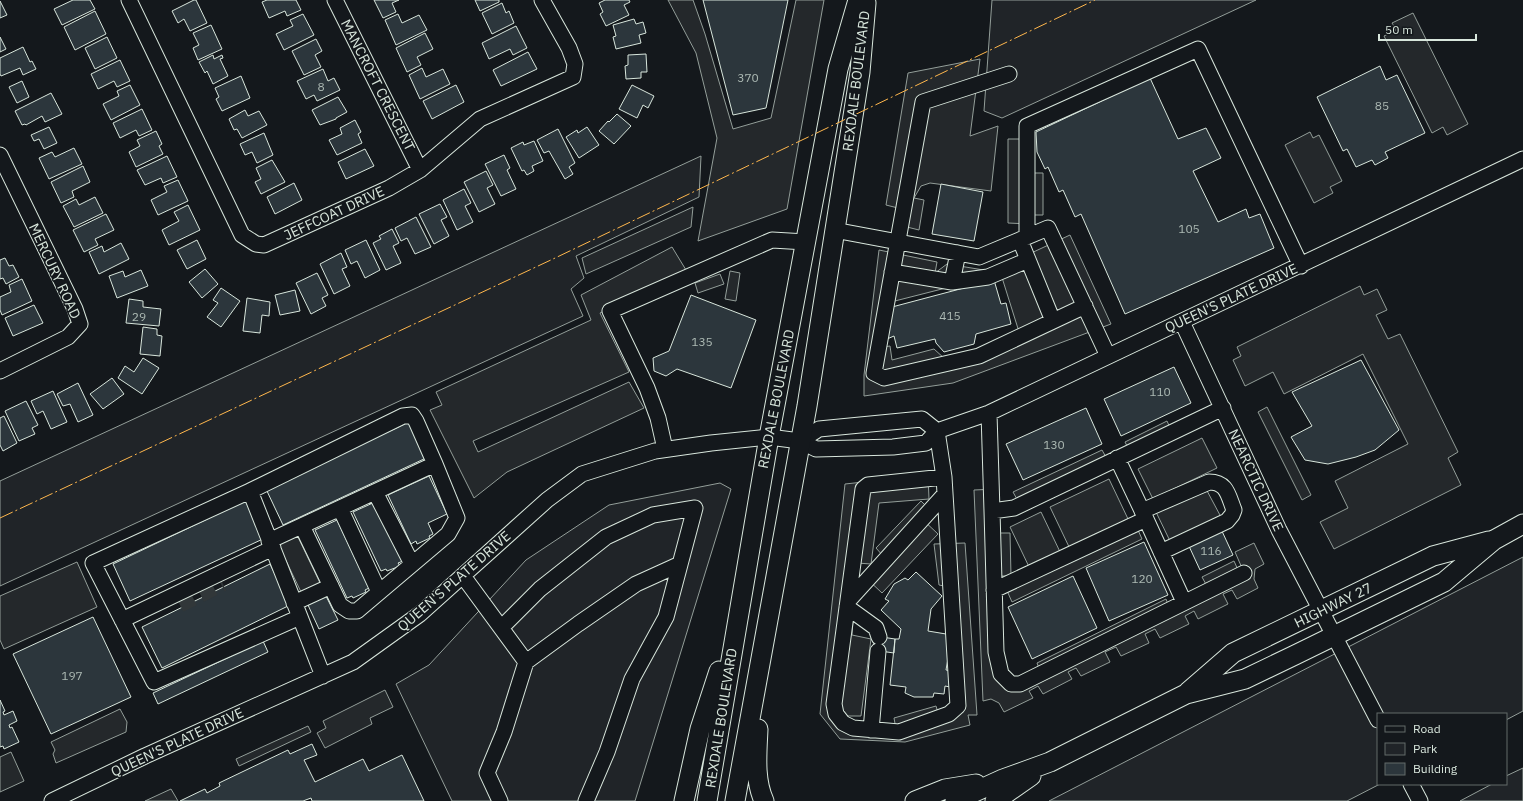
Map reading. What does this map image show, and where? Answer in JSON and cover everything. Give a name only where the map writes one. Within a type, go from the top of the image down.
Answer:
[{"type":"main road","name":"REXDALE BOULEVARD","points":[[707,801],[769,437],[838,69],[858,0]]},
{"type":"main road","name":"REXDALE BOULEVARD","points":[[735,801],[800,441],[860,72],[866,0]]},
{"type":"main road","name":"HIGHWAY 27","points":[[955,801],[1003,779],[1050,762],[1186,694],[1245,679],[1444,582],[1494,540],[1523,524]]},
{"type":"main road","name":"HIGHWAY 27","points":[[1186,694],[1233,653],[1433,556],[1494,540]]},
{"type":"main road","points":[[684,801],[700,729],[737,619]]},
{"type":"main road","points":[[754,693],[758,723],[756,763],[759,787],[764,801]]},
{"type":"main road","name":"HIGHWAY 27","points":[[995,801],[1050,762]]},
{"type":"main road","points":[[915,801],[945,790],[1003,779]]},
{"type":"street","name":"JEFFCOAT DRIVE","points":[[129,0],[242,236],[256,244],[264,245],[389,188],[420,170],[480,119],[573,77],[575,64],[542,0]]},
{"type":"street","name":"MANCROFT CRESCENT","points":[[335,0],[420,170]]},
{"type":"street","points":[[1053,321],[1028,260],[1023,238],[1027,126],[1198,49],[1301,266]]},
{"type":"street","points":[[1009,74],[923,102],[874,373],[884,378],[979,356],[1085,306]]},
{"type":"street","name":"MERCURY ROAD","points":[[0,155],[75,309],[80,324],[68,337],[0,371]]},
{"type":"street","name":"QUEEN'S PLATE DRIVE","points":[[52,801],[145,756],[353,662],[420,614],[547,500],[582,474],[665,449],[769,437],[800,441],[816,449],[893,447],[926,443],[937,430],[989,413],[1301,266],[1523,159]]},
{"type":"street","points":[[834,230],[979,257],[1048,228],[1108,356]]},
{"type":"street","points":[[665,449],[658,418],[647,388],[610,311],[772,240],[806,242]]},
{"type":"street","points":[[952,282],[958,253]]},
{"type":"street","points":[[892,272],[952,282],[988,277],[1028,260]]},
{"type":"street","name":"NEARCTIC DRIVE","points":[[1182,322],[1279,530],[1377,718]]},
{"type":"street","points":[[992,511],[1014,508],[1223,408]]},
{"type":"street","points":[[989,413],[996,652],[1001,674],[1011,684],[1020,684],[1244,573]]},
{"type":"street","points":[[302,526],[340,604],[349,611],[357,611],[448,534],[457,518],[435,464],[412,415],[403,416],[250,491],[93,563],[125,619],[154,682],[297,610],[331,586]]},
{"type":"street","points":[[800,441],[819,429],[922,419],[937,430],[944,477],[958,706],[949,714],[899,732],[853,728],[843,723],[836,714],[834,704],[863,489],[868,485],[944,477]]},
{"type":"street","points":[[1117,458],[1184,602]]},
{"type":"street","points":[[125,619],[270,547],[302,526],[435,464]]},
{"type":"street","points":[[994,590],[1209,482],[1217,482],[1224,486],[1234,510],[1227,521],[1161,552]]},
{"type":"street","points":[[250,491],[270,547],[323,676]]},
{"type":"street","points":[[375,492],[412,564]]},
{"type":"street","points":[[848,604],[945,494]]},
{"type":"street","points":[[340,508],[380,592]]},
{"type":"street","points":[[502,627],[540,589],[606,537],[653,515],[695,508],[666,617],[632,679],[607,752],[586,801]]},
{"type":"street","points":[[215,568],[260,549],[270,547]]},
{"type":"street","points":[[223,584],[266,561],[270,547]]},
{"type":"street","points":[[500,801],[487,773],[504,732],[526,662],[636,584],[680,564]]},
{"type":"street","points":[[463,576],[502,627],[526,662]]},
{"type":"street","points":[[125,619],[130,609],[172,589]]},
{"type":"street","points":[[848,604],[876,628],[879,644],[871,730]]},
{"type":"street","points":[[125,619],[137,621],[180,605]]},
{"type":"street","points":[[1412,785],[1420,801]]},
{"type":"green space","points":[[992,0],[1256,0],[1002,118],[984,111]]},
{"type":"green space","points":[[701,156],[699,197],[576,256],[584,278],[571,289],[583,316],[0,586],[0,481]]},
{"type":"green space","points":[[720,483],[731,489],[635,801],[452,801],[396,684],[429,665],[526,560],[609,505]]},
{"type":"green space","points":[[1523,557],[1523,711],[1507,719],[1507,713],[1377,713],[1378,785],[1347,801],[1049,801]]},
{"type":"green space","points":[[1523,768],[1523,801],[1460,801],[1490,785],[1507,785],[1507,776]]},
{"type":"shaded area","points":[[668,0],[693,0],[705,34],[733,129],[771,118],[796,0],[824,0],[787,209],[698,241],[717,138],[696,53]]},
{"type":"shaded area","points":[[1413,13],[1468,124],[1447,135],[1443,127],[1432,133],[1384,36],[1396,30],[1392,23]]},
{"type":"shaded area","points":[[980,59],[970,136],[998,126],[991,191],[930,183],[921,186],[914,198],[924,200],[919,230],[895,224],[898,208],[886,205],[908,73]]},
{"type":"shaded area","points":[[1310,132],[1313,138],[1319,135],[1342,181],[1330,187],[1333,193],[1314,203],[1285,145]]},
{"type":"shaded area","points":[[1008,139],[1032,139],[1032,173],[1043,173],[1043,215],[1030,215],[1030,224],[1008,223]]},
{"type":"shaded area","points":[[693,207],[691,227],[586,274],[582,258]]},
{"type":"shaded area","points":[[1070,235],[1111,324],[953,383],[864,396],[864,375],[879,250],[937,262],[935,273],[947,264],[990,271],[989,277],[887,303],[883,347],[890,346],[892,360],[934,349],[945,359],[1020,335],[999,268]]},
{"type":"shaded area","points":[[672,247],[686,270],[600,313],[629,372],[473,441],[478,452],[629,382],[644,408],[507,472],[474,498],[430,410],[442,405],[436,392],[591,320],[581,295]]},
{"type":"shaded area","points":[[730,271],[740,273],[736,301],[725,299]]},
{"type":"shaded area","points":[[720,274],[724,284],[698,293],[695,283]]},
{"type":"shaded area","points":[[1360,286],[1364,295],[1377,289],[1387,310],[1376,315],[1388,339],[1400,334],[1458,452],[1448,458],[1461,485],[1334,549],[1320,522],[1348,508],[1335,481],[1408,444],[1363,354],[1284,394],[1273,372],[1245,386],[1233,360],[1241,356],[1237,347]]},
{"type":"shaded area","points":[[1267,407],[1311,495],[1302,500],[1258,412]]},
{"type":"shaded area","points":[[1167,421],[1171,430],[1129,450],[1125,442]]},
{"type":"shaded area","points":[[1202,438],[1217,468],[1153,499],[1138,469]]},
{"type":"shaded area","points":[[1102,450],[1107,459],[1018,501],[1013,492]]},
{"type":"shaded area","points":[[928,475],[929,499],[879,503],[871,564],[857,563],[852,635],[871,639],[861,716],[843,716],[849,723],[896,729],[894,718],[936,706],[939,716],[945,713],[956,693],[949,587],[939,585],[934,544],[965,543],[977,715],[968,715],[970,725],[905,742],[840,739],[820,714],[845,484]]},
{"type":"shaded area","points":[[1109,479],[1129,521],[1133,519],[1142,539],[1012,602],[1004,584],[1031,571],[1010,527],[1041,512],[1062,556],[1071,551],[1050,507]]},
{"type":"shaded area","points":[[1205,487],[1221,517],[1170,541],[1156,512]]},
{"type":"shaded area","points":[[996,489],[998,533],[1010,533],[1011,576],[999,576],[1003,668],[1009,677],[1019,679],[1040,671],[1037,663],[1166,599],[1169,607],[1208,588],[1202,577],[1234,561],[1238,570],[1242,568],[1235,552],[1254,543],[1264,564],[1255,569],[1254,579],[1258,588],[1237,599],[1232,590],[1223,594],[1228,604],[1198,619],[1194,611],[1185,616],[1189,624],[1160,638],[1155,629],[1145,634],[1149,643],[1121,656],[1116,647],[1105,652],[1110,662],[1081,676],[1076,668],[1068,672],[1072,679],[1043,694],[1038,686],[1029,691],[1033,698],[1004,712],[999,703],[991,699],[983,701],[974,490]]},
{"type":"shaded area","points":[[921,501],[929,509],[921,518],[938,534],[882,593],[865,577],[884,557],[876,548]]},
{"type":"shaded area","points":[[296,533],[321,585],[302,594],[277,542]]},
{"type":"shaded area","points":[[77,562],[97,607],[4,649],[0,640],[0,596]]},
{"type":"shaded area","points":[[385,690],[393,707],[370,718],[372,724],[325,748],[317,733],[326,728],[323,721]]},
{"type":"shaded area","points":[[120,709],[127,722],[126,732],[56,763],[53,754],[55,750],[51,742]]},
{"type":"shaded area","points":[[308,726],[311,732],[239,766],[236,759]]},
{"type":"shaded area","points":[[11,752],[24,781],[0,792],[0,757]]},
{"type":"shaded area","points":[[171,789],[178,801],[145,801]]},
{"type":"building","points":[[73,0],[90,0],[95,9],[62,25],[54,9]]},
{"type":"building","points":[[196,0],[207,23],[190,31],[184,19],[178,23],[172,11]]},
{"type":"building","points":[[267,0],[296,0],[301,10],[287,16],[285,11],[269,18],[262,2]]},
{"type":"building","points":[[374,0],[399,0],[392,3],[396,12],[383,18]]},
{"type":"building","points":[[475,0],[499,0],[499,2],[480,11]]},
{"type":"building","points":[[605,0],[629,0],[630,2],[624,5],[629,15],[606,26],[600,14],[603,12],[599,3]]},
{"type":"building","points":[[703,0],[788,0],[766,108],[733,115]]},
{"type":"building","points":[[0,1],[7,15],[0,18]]},
{"type":"building","points":[[502,3],[506,13],[509,11],[514,23],[492,34],[482,13]]},
{"type":"building","points":[[95,11],[106,34],[75,50],[64,27]]},
{"type":"building","points":[[303,14],[314,35],[284,50],[276,34],[293,26],[290,20]]},
{"type":"building","points":[[398,14],[402,23],[419,15],[427,30],[396,45],[385,20]]},
{"type":"building","points":[[634,19],[636,24],[643,22],[646,33],[639,35],[641,43],[616,49],[613,37],[616,36],[613,25]]},
{"type":"building","points":[[211,25],[222,49],[198,60],[193,48],[199,45],[193,33]]},
{"type":"building","points":[[516,26],[527,48],[513,55],[510,49],[489,59],[482,43]]},
{"type":"building","points":[[425,33],[433,49],[417,57],[421,65],[407,72],[396,48]]},
{"type":"building","points":[[0,37],[6,49],[0,52]]},
{"type":"building","points":[[107,37],[117,58],[95,69],[85,48]]},
{"type":"building","points":[[316,39],[322,51],[315,55],[321,67],[304,75],[292,51]]},
{"type":"building","points":[[23,47],[30,62],[32,61],[36,69],[23,75],[20,68],[1,76],[0,58]]},
{"type":"building","points":[[528,52],[537,69],[501,86],[493,70]]},
{"type":"building","points":[[646,54],[647,72],[641,72],[641,78],[626,79],[625,66],[628,65],[628,55]]},
{"type":"building","points":[[213,55],[214,59],[222,55],[223,58],[220,59],[228,76],[213,84],[207,71],[205,73],[199,62]]},
{"type":"building","points":[[120,60],[130,81],[117,87],[114,81],[98,89],[91,74]]},
{"type":"building","points":[[1380,66],[1386,80],[1397,75],[1425,133],[1385,152],[1388,158],[1375,165],[1372,160],[1356,167],[1347,149],[1343,151],[1317,97]]},
{"type":"building","points":[[422,68],[426,77],[443,69],[450,84],[420,99],[409,75]]},
{"type":"building","points":[[323,69],[328,81],[334,78],[340,90],[317,101],[314,95],[306,99],[297,81]]},
{"type":"building","points":[[241,76],[250,98],[222,111],[216,99],[219,97],[215,88]]},
{"type":"building","points":[[1150,78],[1178,139],[1206,128],[1221,158],[1193,171],[1218,222],[1246,209],[1249,218],[1260,214],[1274,248],[1125,314],[1081,214],[1075,217],[1063,190],[1059,192],[1048,167],[1045,169],[1037,152],[1036,132]]},
{"type":"building","points":[[22,81],[29,97],[17,103],[9,87]]},
{"type":"building","points":[[130,85],[140,105],[111,120],[103,104],[119,96],[117,91]]},
{"type":"building","points":[[456,85],[464,102],[432,119],[423,101]]},
{"type":"building","points":[[632,85],[654,96],[648,108],[643,105],[637,118],[619,109]]},
{"type":"building","points":[[51,93],[62,114],[45,122],[42,116],[26,125],[22,125],[15,111]]},
{"type":"building","points":[[338,97],[347,112],[336,119],[320,125],[312,110]]},
{"type":"building","points":[[142,109],[152,130],[139,136],[136,130],[120,138],[113,123]]},
{"type":"building","points":[[245,110],[248,116],[259,111],[267,125],[242,138],[237,129],[234,130],[229,119]]},
{"type":"building","points":[[617,114],[631,126],[614,144],[599,131]]},
{"type":"building","points":[[355,120],[361,132],[358,134],[362,143],[337,155],[329,140],[342,134],[340,128]]},
{"type":"building","points":[[49,127],[57,143],[44,149],[39,139],[34,141],[31,135]]},
{"type":"building","points":[[587,127],[599,145],[579,158],[566,137],[577,130],[578,133]]},
{"type":"building","points":[[558,129],[575,163],[569,167],[573,174],[565,179],[549,151],[544,153],[537,140]]},
{"type":"building","points":[[156,131],[162,144],[159,146],[163,154],[136,167],[129,152],[140,146],[137,140]]},
{"type":"building","points":[[264,133],[273,155],[257,163],[252,152],[245,155],[240,144]]},
{"type":"building","points":[[534,141],[543,161],[532,166],[534,171],[527,175],[524,170],[522,171],[511,148],[523,142],[524,145]]},
{"type":"building","points":[[74,148],[82,164],[49,179],[39,158],[52,152],[55,157]]},
{"type":"building","points":[[365,149],[374,166],[346,179],[338,162]]},
{"type":"building","points":[[504,155],[510,168],[507,170],[516,189],[501,196],[485,164]]},
{"type":"building","points":[[167,156],[177,177],[163,183],[161,178],[145,185],[137,170]]},
{"type":"building","points":[[272,160],[285,182],[261,194],[255,182],[261,179],[256,168]]},
{"type":"building","points":[[83,166],[90,182],[72,191],[74,197],[61,203],[51,182]]},
{"type":"building","points":[[486,171],[493,185],[487,188],[495,204],[479,212],[464,182]]},
{"type":"building","points":[[178,180],[188,201],[158,215],[151,200],[167,192],[164,186]]},
{"type":"building","points":[[294,183],[302,200],[275,214],[267,197]]},
{"type":"building","points":[[941,184],[983,192],[974,241],[932,234]]},
{"type":"building","points":[[464,189],[471,203],[465,206],[473,222],[457,230],[443,200]]},
{"type":"building","points":[[95,197],[103,213],[74,227],[63,206],[76,199],[79,205]]},
{"type":"building","points":[[440,204],[447,217],[441,220],[449,236],[434,244],[419,214]]},
{"type":"building","points":[[188,205],[200,230],[169,245],[162,230],[179,221],[174,212]]},
{"type":"building","points":[[106,214],[114,230],[95,239],[98,245],[84,252],[73,230]]},
{"type":"building","points":[[416,217],[431,247],[415,254],[407,238],[401,241],[395,228]]},
{"type":"building","points":[[392,229],[399,243],[393,246],[401,263],[386,270],[373,243],[381,239],[379,236]]},
{"type":"building","points":[[197,240],[206,259],[187,269],[177,250]]},
{"type":"building","points":[[366,240],[380,270],[365,278],[357,261],[351,264],[345,250]]},
{"type":"building","points":[[121,243],[129,259],[99,274],[89,252],[102,246],[104,252]]},
{"type":"building","points":[[341,253],[347,267],[342,269],[350,286],[334,294],[320,264]]},
{"type":"building","points":[[5,258],[9,266],[13,265],[19,277],[6,284],[3,278],[0,279],[0,260]]},
{"type":"building","points":[[205,269],[218,284],[202,298],[189,282]]},
{"type":"building","points":[[141,270],[148,286],[117,298],[109,276],[123,271],[125,277]]},
{"type":"building","points":[[317,273],[328,295],[322,298],[326,306],[311,314],[296,283]]},
{"type":"building","points":[[22,279],[32,301],[2,315],[0,310],[0,297],[11,292],[9,285]]},
{"type":"building","points":[[994,280],[1001,304],[1006,303],[1011,324],[976,334],[974,344],[944,352],[936,343],[935,339],[897,348],[894,336],[887,339],[892,307]]},
{"type":"building","points":[[221,288],[240,301],[221,327],[207,317],[218,303],[213,300]]},
{"type":"building","points":[[295,290],[300,311],[280,315],[275,295]]},
{"type":"building","points":[[691,295],[756,320],[731,388],[677,369],[666,376],[654,371],[653,358],[669,351]]},
{"type":"building","points":[[247,298],[270,302],[269,316],[262,315],[260,333],[243,331]]},
{"type":"building","points":[[129,299],[143,301],[143,307],[161,309],[159,326],[126,323]]},
{"type":"building","points":[[34,305],[43,323],[13,336],[5,318]]},
{"type":"building","points":[[143,327],[157,329],[157,335],[162,336],[160,356],[140,354]]},
{"type":"building","points":[[143,358],[159,368],[142,394],[118,378],[125,366],[134,372]]},
{"type":"building","points":[[1361,360],[1399,430],[1375,450],[1356,457],[1328,464],[1305,460],[1291,437],[1312,426],[1292,392]]},
{"type":"building","points":[[1174,367],[1191,403],[1121,436],[1104,399]]},
{"type":"building","points":[[112,378],[124,394],[103,409],[90,394]]},
{"type":"building","points":[[78,383],[93,415],[78,422],[70,404],[63,406],[57,394]]},
{"type":"building","points":[[53,391],[67,422],[51,429],[43,411],[37,414],[31,401]]},
{"type":"building","points":[[26,401],[38,425],[32,428],[35,434],[19,441],[5,411]]},
{"type":"building","points":[[1086,408],[1102,444],[1023,480],[1006,444]]},
{"type":"building","points":[[4,416],[17,443],[3,451],[0,445],[0,418]]},
{"type":"building","points":[[409,422],[426,458],[283,525],[266,489]]},
{"type":"building","points":[[429,476],[447,514],[428,523],[433,534],[429,536],[430,538],[417,544],[416,541],[411,544],[388,495]]},
{"type":"building","points":[[247,500],[265,538],[130,601],[113,564]]},
{"type":"building","points":[[375,502],[403,561],[398,563],[400,566],[387,571],[386,569],[381,571],[353,512]]},
{"type":"building","points":[[337,520],[369,588],[365,590],[366,592],[353,598],[352,596],[347,598],[315,530]]},
{"type":"building","points":[[1221,529],[1233,555],[1200,570],[1188,544]]},
{"type":"building","points":[[1144,542],[1168,595],[1109,621],[1086,568]]},
{"type":"building","points":[[270,564],[290,605],[162,668],[142,627]]},
{"type":"building","points":[[916,572],[942,596],[931,609],[928,631],[952,635],[946,670],[952,671],[950,687],[945,686],[944,694],[934,693],[933,697],[914,697],[905,693],[906,687],[890,685],[895,639],[899,639],[901,629],[881,610],[889,601],[885,599],[894,584],[905,578],[908,580]]},
{"type":"building","points":[[1073,576],[1097,628],[1032,659],[1008,607]]},
{"type":"building","points":[[326,596],[338,620],[319,629],[308,605]]},
{"type":"building","points":[[93,617],[131,697],[51,734],[13,654]]},
{"type":"building","points":[[875,636],[895,639],[894,653],[873,650]]},
{"type":"building","points":[[263,641],[268,652],[158,704],[153,693]]},
{"type":"building","points":[[0,700],[5,711],[3,712],[4,715],[13,711],[17,721],[9,725],[10,728],[12,727],[19,742],[4,749],[3,746],[0,747]]},
{"type":"building","points":[[312,744],[317,755],[304,760],[315,782],[363,759],[369,771],[402,755],[424,801],[312,801],[311,798],[303,801],[180,801],[205,789],[207,793],[220,786],[219,783],[288,750],[290,754]]},
{"type":"tunnel","points":[[180,605],[223,584]]},
{"type":"power","points":[[0,518],[553,259],[1095,0]]}]
